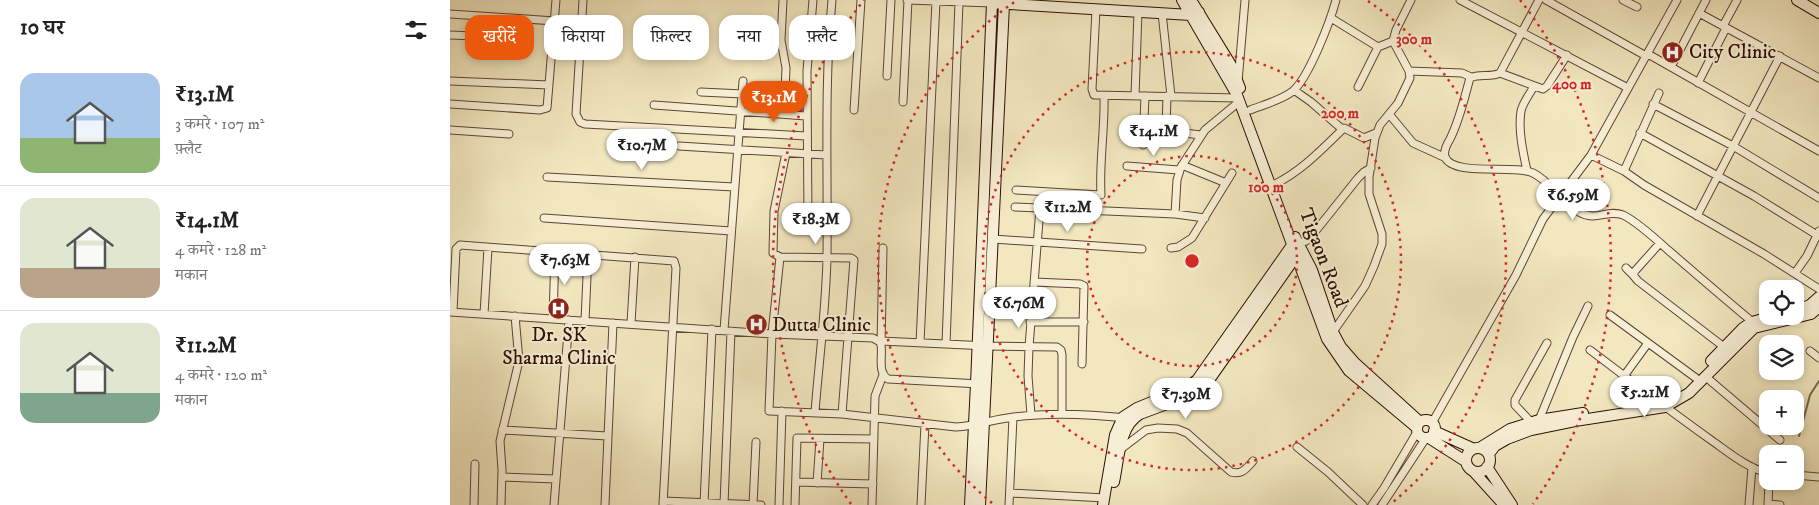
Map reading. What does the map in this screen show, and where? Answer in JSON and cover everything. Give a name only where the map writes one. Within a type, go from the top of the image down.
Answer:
[{"type":"street","points":[[555,15],[556,0]]},
{"type":"street","points":[[583,0],[576,114],[580,122],[585,124],[806,136]]},
{"type":"street","points":[[783,0],[781,40],[786,68],[784,114]]},
{"type":"street","points":[[812,15],[813,0]]},
{"type":"street","points":[[831,15],[832,0]]},
{"type":"street","points":[[854,110],[861,0]]},
{"type":"street","points":[[887,76],[892,0]]},
{"type":"street","points":[[903,102],[907,0],[1195,14]]},
{"type":"street","name":"Tigaon Road","points":[[1182,0],[1195,14],[1231,65],[1238,94],[1250,110],[1322,328],[1333,350],[1349,371],[1362,383],[1465,461]]},
{"type":"street","name":"Tigaon Road","points":[[1191,0],[1195,14]]},
{"type":"street","points":[[1245,0],[1238,94],[1277,201],[1297,249]]},
{"type":"street","points":[[1250,110],[1294,90],[1312,59],[1331,18],[1336,0]]},
{"type":"street","points":[[1333,332],[1365,286],[1382,244],[1382,234],[1370,199],[1368,187],[1376,133],[1380,125],[1398,103],[1409,82],[1409,71],[1393,41],[1396,30],[1411,0]]},
{"type":"street","points":[[1460,0],[1628,88]]},
{"type":"street","points":[[1409,71],[1462,72],[1471,77],[1500,73],[1539,0]]},
{"type":"street","points":[[1546,0],[1671,67],[1819,151]]},
{"type":"street","points":[[1623,0],[1637,7]]},
{"type":"street","points":[[1382,505],[1516,275],[1543,219],[1591,155],[1677,0]]},
{"type":"street","points":[[1671,67],[1706,0]]},
{"type":"street","points":[[1698,83],[1737,0]]},
{"type":"street","points":[[1797,0],[1811,4],[1819,13]]},
{"type":"street","points":[[920,344],[936,1]]},
{"type":"street","points":[[946,344],[958,2]]},
{"type":"street","points":[[970,505],[979,423],[983,346],[992,3]]},
{"type":"street","points":[[983,346],[993,239],[1004,4]]},
{"type":"street","points":[[1096,9],[1092,89],[1094,95],[1169,96],[1238,94]]},
{"type":"street","points":[[1135,96],[1138,12]]},
{"type":"street","points":[[1162,13],[1169,96],[1166,128],[1168,131],[1201,135]]},
{"type":"street","points":[[1699,13],[1819,78]]},
{"type":"street","points":[[450,14],[544,20]]},
{"type":"street","points":[[1331,18],[1378,48]]},
{"type":"street","points":[[450,35],[465,36]]},
{"type":"street","points":[[1358,86],[1378,48],[1393,41]]},
{"type":"street","points":[[1500,73],[1541,89],[1546,88],[1567,55]]},
{"type":"street","points":[[1697,216],[1780,56]]},
{"type":"street","points":[[450,104],[543,110],[548,106],[552,60]]},
{"type":"street","points":[[808,60],[806,116],[808,225]]},
{"type":"street","points":[[815,412],[827,257],[827,60]]},
{"type":"street","points":[[1446,158],[1444,153],[1446,146],[1462,111],[1471,77]]},
{"type":"street","points":[[450,81],[550,85]]},
{"type":"street","points":[[724,504],[731,231],[743,81]]},
{"type":"street","points":[[1527,171],[1522,145],[1521,113],[1534,86]]},
{"type":"street","points":[[1294,90],[1342,129]]},
{"type":"street","points":[[701,92],[742,94]]},
{"type":"street","points":[[1624,171],[1659,93]]},
{"type":"street","points":[[1175,214],[1181,168],[1201,135],[1238,94]]},
{"type":"street","points":[[1016,190],[1101,195],[1104,96]]},
{"type":"street","points":[[1143,145],[1145,96]]},
{"type":"street","points":[[1653,104],[1733,146],[1819,198]]},
{"type":"street","points":[[654,105],[806,116]]},
{"type":"street","points":[[1389,114],[1413,143],[1446,158],[1451,163],[1471,168],[1527,171],[1547,183],[1560,197],[1579,212],[1589,216],[1614,213],[1622,215],[1660,243],[1755,324]]},
{"type":"street","points":[[1275,184],[1285,179],[1331,142],[1342,129],[1347,128],[1364,138],[1376,133]]},
{"type":"street","points":[[450,130],[509,134]]},
{"type":"street","points":[[1640,133],[1818,233],[1807,256],[1795,274]]},
{"type":"street","points":[[680,146],[826,155]]},
{"type":"street","points":[[786,153],[773,218],[773,253],[780,257],[827,257],[851,258],[854,260],[842,414]]},
{"type":"street","points":[[1591,155],[1624,171],[1819,289]]},
{"type":"street","points":[[1127,166],[1181,168],[1226,182]]},
{"type":"street","points":[[1106,502],[1115,435],[1128,418],[1137,408],[1184,389],[1198,380],[1297,249],[1314,233],[1358,178],[1371,168]]},
{"type":"street","points":[[1171,248],[1178,248],[1188,242],[1232,173]]},
{"type":"street","points":[[547,177],[734,187]]},
{"type":"street","points":[[1015,207],[1175,214],[1205,218]]},
{"type":"street","points":[[1031,416],[1028,376],[1030,322],[1040,208]]},
{"type":"street","points":[[544,218],[731,231]]},
{"type":"street","points":[[993,239],[1142,249]]},
{"type":"street","points":[[1633,275],[1660,243]]},
{"type":"street","points":[[761,505],[663,503],[672,326],[676,263],[672,260],[465,245],[460,245],[457,248],[452,312],[465,316],[484,314],[553,320],[631,323],[672,326],[712,329],[728,330],[772,334],[848,336],[873,338],[881,343],[1057,347],[1061,350],[1062,414]]},
{"type":"street","points":[[484,314],[488,248]]},
{"type":"street","points":[[872,505],[875,396],[883,375],[881,343],[884,248]]},
{"type":"street","name":"Tigaon Road","points":[[1297,249],[1312,270],[1333,332],[1347,355],[1425,430],[1480,450]]},
{"type":"street","points":[[553,320],[555,252]]},
{"type":"street","points":[[585,321],[588,254]]},
{"type":"street","points":[[631,323],[635,257]]},
{"type":"street","points":[[780,257],[772,334],[769,411],[842,414],[956,427],[1013,417],[1062,414],[1090,414],[1128,418]]},
{"type":"street","points":[[1626,268],[1638,281],[1724,347]]},
{"type":"street","points":[[1034,282],[1080,284],[1085,288],[1082,364]]},
{"type":"street","points":[[1804,307],[1810,305],[1819,297]]},
{"type":"street","points":[[1535,421],[1588,306]]},
{"type":"street","points":[[1504,505],[1474,472],[1466,466],[1466,456],[1531,430],[1662,405],[1701,378],[1755,324],[1811,314],[1819,307]]},
{"type":"street","points":[[1610,315],[1701,378],[1780,440]]},
{"type":"street","points":[[502,505],[500,447],[502,430],[519,361],[515,316]]},
{"type":"street","points":[[554,505],[569,320]]},
{"type":"street","points":[[1030,322],[1084,322]]},
{"type":"street","points":[[1701,378],[1724,347],[1743,328],[1759,322]]},
{"type":"street","points":[[605,505],[613,323]]},
{"type":"street","points":[[704,503],[712,329]]},
{"type":"street","points":[[1624,376],[1648,342]]},
{"type":"street","points":[[1535,421],[1515,405],[1515,400],[1547,344]]},
{"type":"street","points":[[1590,350],[1662,405],[1752,467],[1759,470]]},
{"type":"street","points":[[1810,351],[1819,358]]},
{"type":"street","points":[[883,375],[888,379],[981,384]]},
{"type":"street","points":[[1480,450],[1510,429],[1535,421],[1662,405]]},
{"type":"street","points":[[779,505],[782,411]]},
{"type":"street","points":[[1009,505],[1013,417]]},
{"type":"street","points":[[1106,502],[1128,418]]},
{"type":"street","points":[[979,423],[980,505]]},
{"type":"street","points":[[921,505],[925,424]]},
{"type":"street","points":[[1121,449],[1146,430],[1158,428],[1177,429],[1187,433],[1230,472],[1237,474],[1244,472],[1253,461]]},
{"type":"street","points":[[502,430],[607,436]]},
{"type":"street","points":[[1372,505],[1425,430]]},
{"type":"street","points":[[795,505],[798,438],[874,439]]},
{"type":"street","points":[[818,483],[820,439]]},
{"type":"street","points":[[753,505],[756,442]]},
{"type":"street","points":[[1297,447],[1328,472],[1363,505]]},
{"type":"street","points":[[1474,472],[1487,468],[1490,463],[1480,450]]},
{"type":"street","points":[[474,505],[476,464]]},
{"type":"street","points":[[1749,505],[1752,467]]},
{"type":"street","points":[[1487,468],[1512,505]]},
{"type":"street","points":[[1804,476],[1819,477]]},
{"type":"street","points":[[502,477],[556,480]]},
{"type":"street","points":[[796,482],[873,484]]},
{"type":"street","points":[[1769,490],[1768,504],[1780,505]]},
{"type":"street","points":[[1010,493],[1106,502]]},
{"type":"waterway","points":[[1799,436],[1810,395],[1819,381]]},
{"type":"place","name":"City Clinic","points":[[1673,52]]},
{"type":"place","name":"Dr. SK Sharma Clinic","points":[[559,309]]},
{"type":"place","name":"Dutta Clinic","points":[[756,325]]}]
